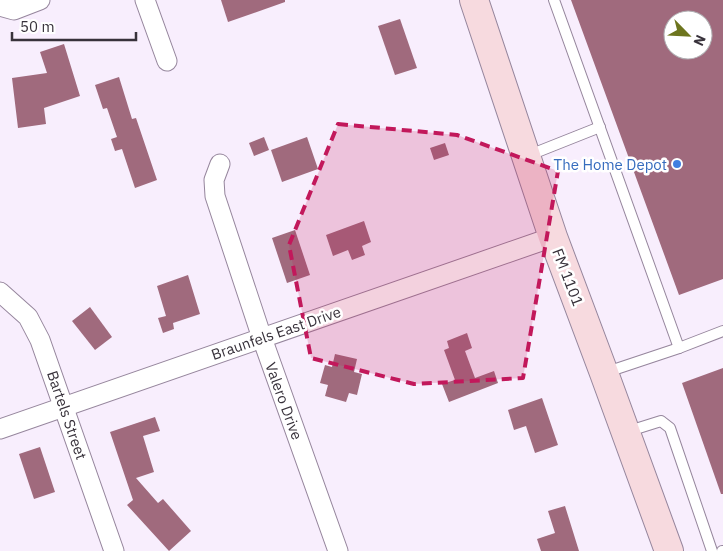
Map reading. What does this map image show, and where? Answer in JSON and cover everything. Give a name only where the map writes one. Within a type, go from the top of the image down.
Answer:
[{"type":"main road","name":"FM 1101","points":[[474,0],[553,237],[669,551]]},
{"type":"street","points":[[0,6],[14,10],[40,0]]},
{"type":"street","points":[[145,0],[168,60]]},
{"type":"street","name":"Valero Drive","points":[[220,164],[214,180],[215,196],[262,338],[338,551]]},
{"type":"street","name":"Braunfels East Drive","points":[[0,429],[553,237]]},
{"type":"street","name":"Bartels Street","points":[[0,292],[19,307],[35,328],[114,551]]},
{"type":"lane","points":[[554,0],[679,348]]},
{"type":"lane","points":[[525,156],[600,127]]},
{"type":"lane","points":[[604,372],[679,348],[723,331]]},
{"type":"lane","points":[[625,432],[661,421],[670,428],[712,551]]},
{"type":"highlighted area","points":[[338,124],[457,135],[558,171],[523,378],[414,384],[311,358],[289,245]]},
{"type":"building","points":[[221,0],[285,0],[285,2],[228,22]]},
{"type":"building","name":"The Home Depot","points":[[571,0],[723,0],[723,279],[679,295]]},
{"type":"building","points":[[400,19],[417,68],[395,75],[378,26]]},
{"type":"building","points":[[64,44],[80,96],[44,108],[46,124],[18,128],[12,78],[47,73],[40,52]]},
{"type":"building","points":[[119,77],[132,119],[136,118],[157,180],[135,188],[122,149],[115,151],[111,139],[117,137],[107,108],[103,109],[95,85]]},
{"type":"building","points":[[264,137],[269,150],[254,156],[249,143]]},
{"type":"building","points":[[307,137],[318,169],[282,182],[271,150]]},
{"type":"building","points":[[445,143],[449,155],[434,160],[430,148]]},
{"type":"building","points":[[364,221],[371,242],[362,246],[365,255],[352,260],[348,250],[333,256],[326,235]]},
{"type":"building","points":[[295,230],[310,275],[287,283],[272,238]]},
{"type":"building","points":[[188,275],[200,314],[173,323],[174,329],[163,333],[158,318],[166,316],[157,286]]},
{"type":"building","points":[[90,307],[112,337],[95,350],[72,321]]},
{"type":"building","points":[[467,333],[472,348],[465,351],[475,378],[494,371],[498,383],[449,402],[442,384],[455,380],[444,350],[449,348],[447,341]]},
{"type":"building","points":[[335,354],[357,359],[354,372],[362,374],[357,395],[349,393],[346,402],[325,396],[328,385],[320,383],[325,365],[332,367]]},
{"type":"building","points":[[723,368],[723,494],[721,494],[682,383]]},
{"type":"building","points":[[542,398],[558,445],[535,453],[526,426],[514,430],[508,410]]},
{"type":"building","points":[[155,417],[160,431],[143,436],[154,472],[136,478],[158,503],[163,499],[191,531],[169,551],[127,505],[133,500],[110,432]]},
{"type":"building","points":[[40,447],[55,492],[34,499],[19,454]]},
{"type":"building","points":[[565,506],[579,551],[541,551],[537,539],[555,533],[548,511]]},
{"type":"place","name":"The Home Depot","points":[[677,164]]}]
